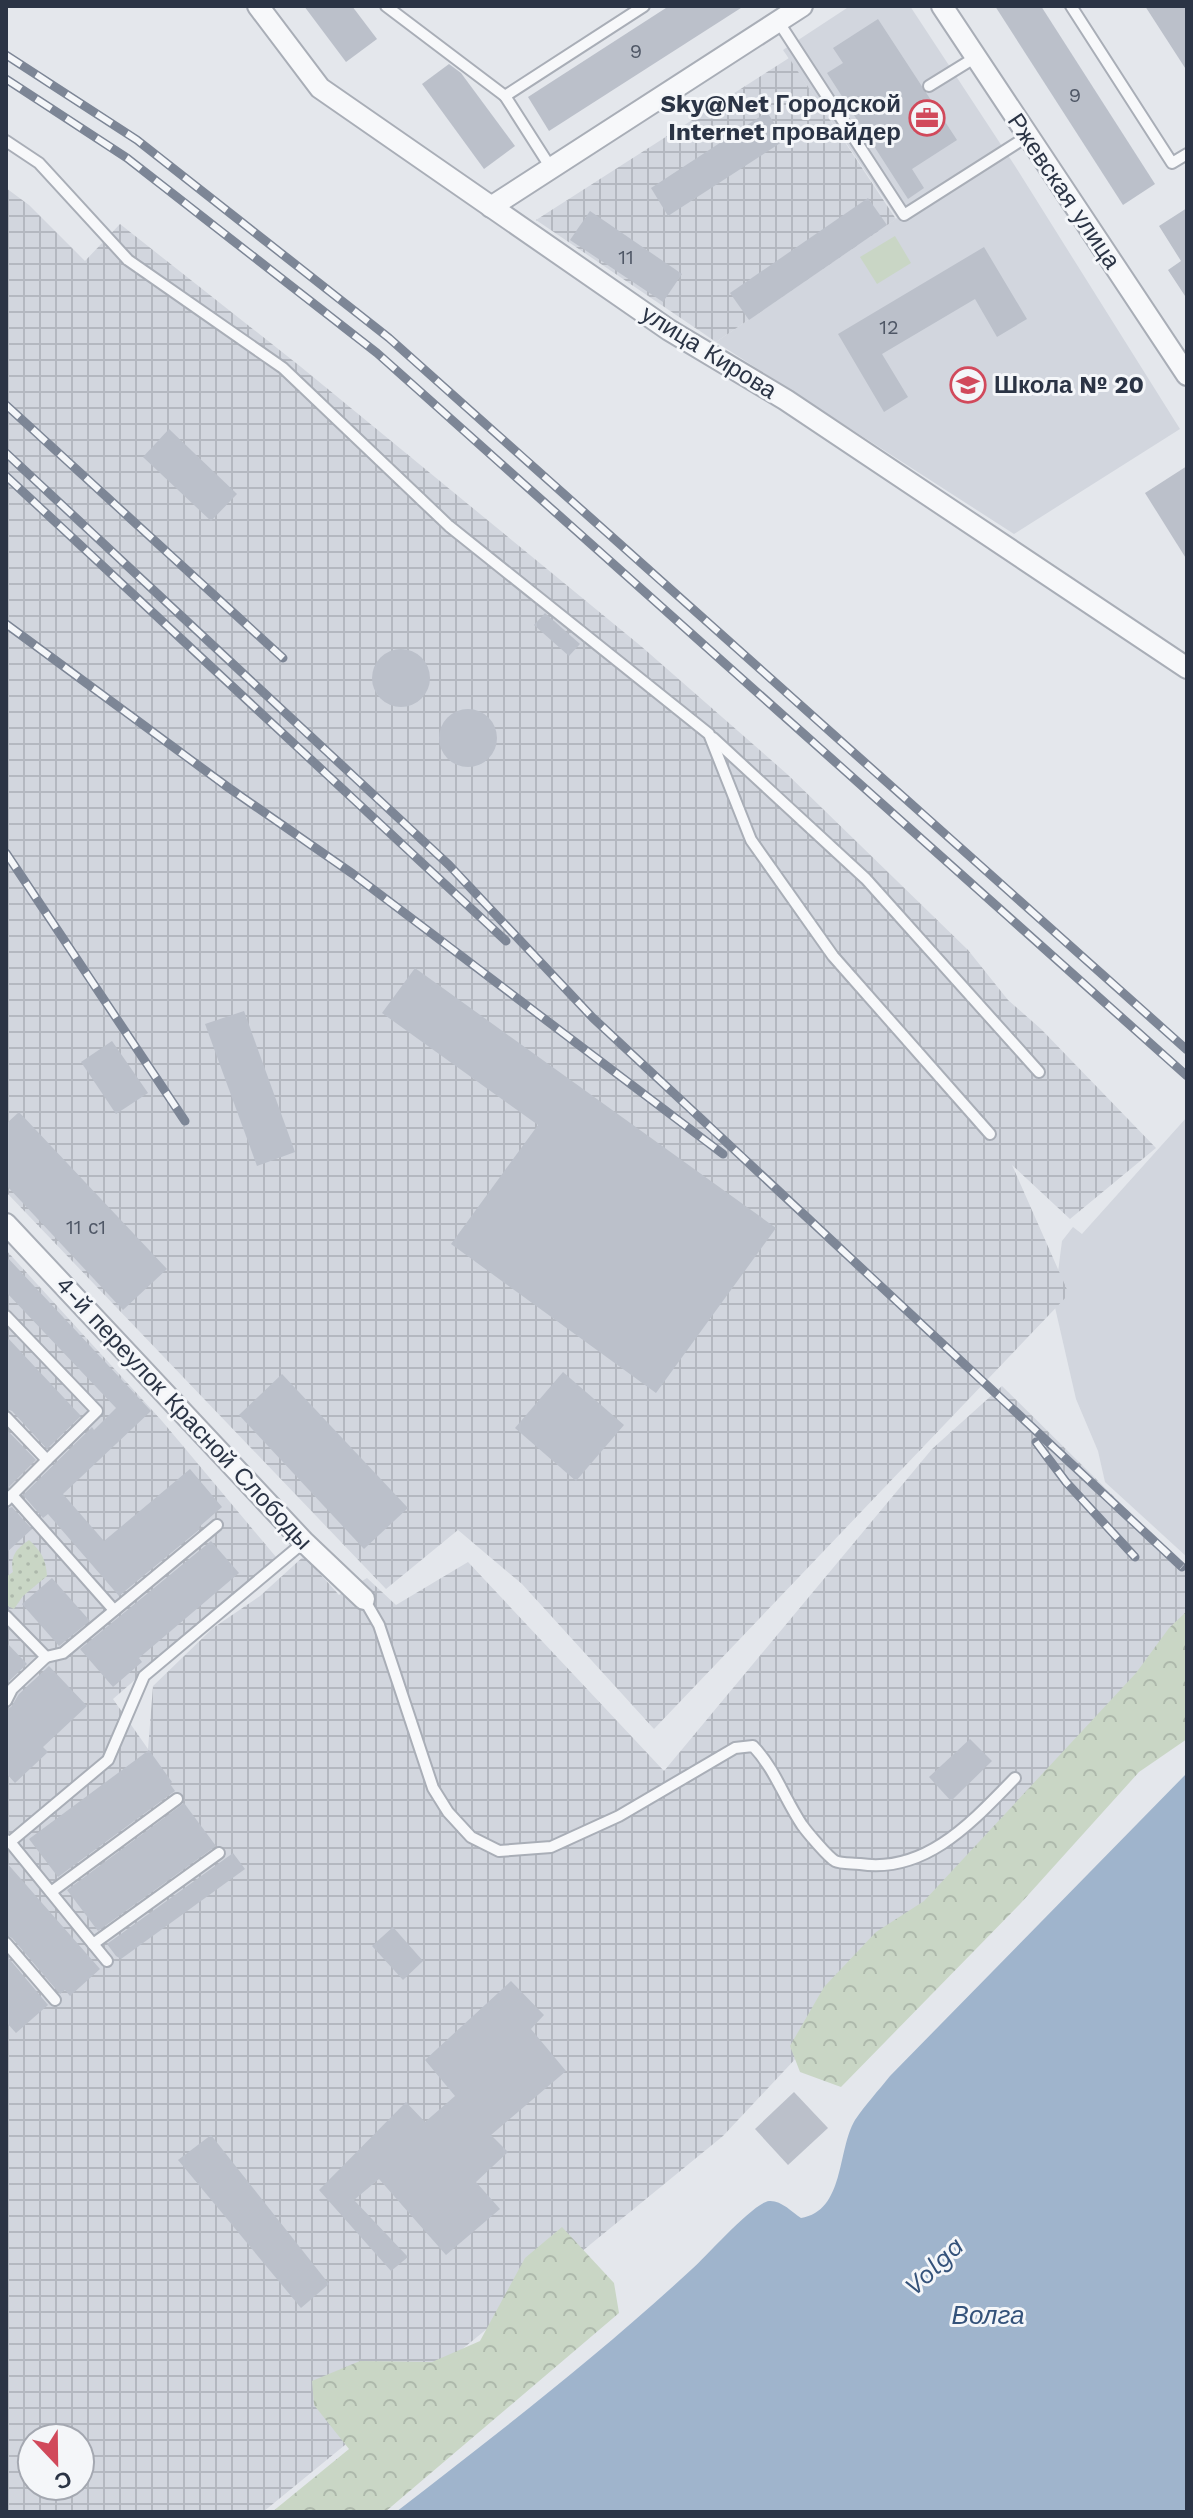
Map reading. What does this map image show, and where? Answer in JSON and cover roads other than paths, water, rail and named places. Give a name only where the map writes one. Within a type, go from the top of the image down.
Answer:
[{"type":"street","name":"улица Кирова","points":[[258,6],[320,88],[669,330],[786,400],[1187,668]]},
{"type":"street","name":"Ржевская улица","points":[[942,6],[1187,375]]},
{"type":"street","points":[[491,207],[792,11]]},
{"type":"street","name":"4-й переулок Красной Слободы","points":[[6,1224],[304,1542],[364,1599]]},
{"type":"lane","points":[[386,6],[505,96],[551,168]]},
{"type":"lane","points":[[505,96],[644,6]]},
{"type":"lane","points":[[1071,6],[1172,163],[1187,154]]},
{"type":"lane","points":[[792,11],[904,215],[1028,136]]},
{"type":"lane","points":[[929,86],[976,57]]},
{"type":"lane","points":[[6,141],[39,163],[128,260],[283,368],[449,526],[709,734],[866,879],[1039,1072]]},
{"type":"lane","points":[[709,734],[751,840],[824,944],[990,1134]]},
{"type":"lane","points":[[6,1316],[97,1411],[9,1498],[114,1610]]},
{"type":"lane","points":[[6,1417],[47,1460]]},
{"type":"lane","points":[[6,1701],[12,1689],[46,1657],[63,1653],[217,1525]]},
{"type":"lane","points":[[107,1961],[8,1841],[108,1760],[144,1676],[304,1542]]},
{"type":"lane","points":[[364,1599],[379,1625],[433,1788],[448,1812],[471,1837],[499,1851],[551,1847],[619,1816],[735,1748],[753,1746],[767,1760],[802,1826],[835,1861],[870,1866],[902,1864],[941,1846],[1015,1778]]},
{"type":"lane","points":[[6,1616],[46,1657]]},
{"type":"lane","points":[[51,1892],[177,1799]]},
{"type":"lane","points":[[93,1944],[219,1853]]},
{"type":"lane","points":[[6,1943],[55,2000]]},
{"type":"water","name":"Волга","points":[[1187,1773],[1187,2508],[1182,2512],[396,2512],[584,2364],[692,2269],[752,2211],[773,2201],[801,2218],[815,2213],[825,2204],[838,2178],[855,2120],[890,2076]]},
{"type":"railway","points":[[6,55],[137,140],[389,338],[1187,1050]]},
{"type":"railway","points":[[6,79],[127,158],[377,353],[1187,1076]]},
{"type":"railway","points":[[6,405],[283,658]]},
{"type":"railway","points":[[6,453],[449,865],[593,1018],[1182,1567]]},
{"type":"railway","points":[[6,476],[506,941]]},
{"type":"railway","points":[[6,624],[229,788],[353,874],[723,1154]]},
{"type":"railway","points":[[6,853],[185,1121]]},
{"type":"railway","points":[[1036,1442],[1066,1482],[1135,1557]]},
{"type":"place","name":"Sky@Net Городской Internet провайдер","points":[[927,118]]},
{"type":"place","name":"Школа № 20","points":[[968,385]]},
{"type":"water label","name":"Volga","points":[[934,2266]]}]
